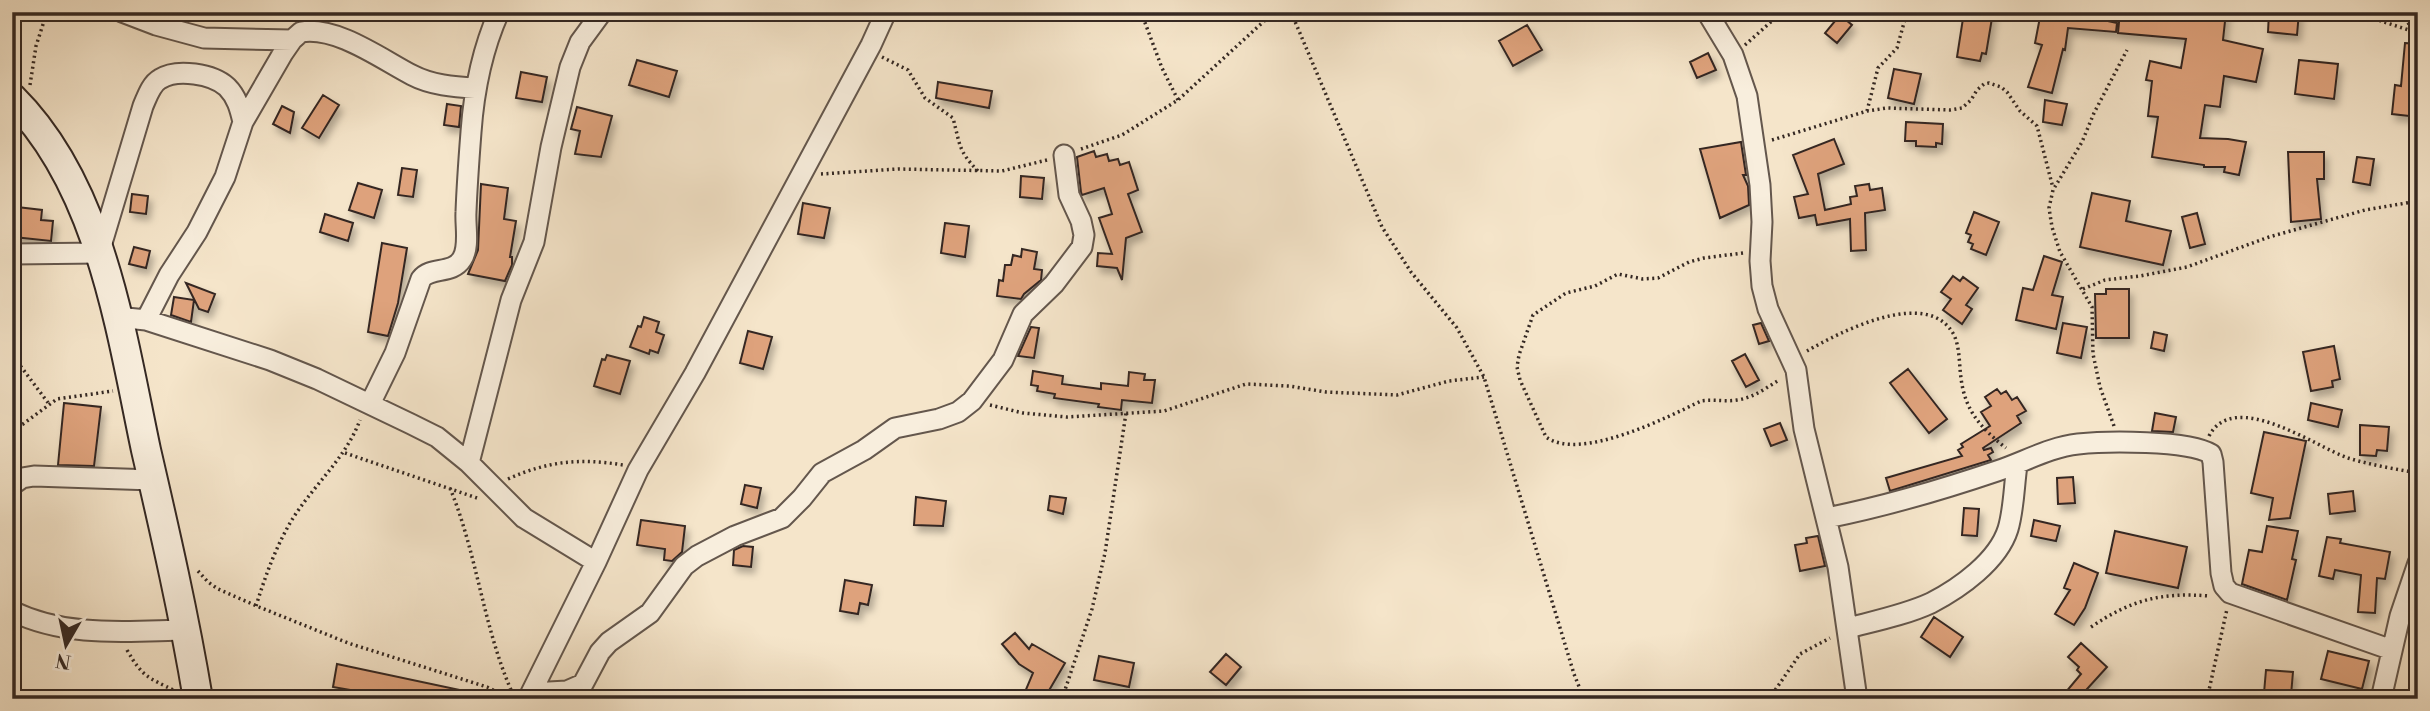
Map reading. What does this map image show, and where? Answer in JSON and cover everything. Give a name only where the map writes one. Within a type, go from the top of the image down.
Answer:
[{"type":"street","points":[[122,12],[156,25],[204,38],[292,40]]},
{"type":"street","points":[[369,404],[396,353],[424,274],[453,268],[462,260],[466,251],[467,194],[475,88],[482,57],[499,12]]},
{"type":"street","points":[[469,463],[511,300],[534,243],[555,126],[570,67],[580,41],[602,12]]},
{"type":"street","points":[[521,697],[596,562],[638,470],[695,373],[871,46],[886,12]]},
{"type":"street","points":[[1707,12],[1733,55],[1746,96],[1755,145],[1762,222],[1762,286],[1768,309],[1794,364],[1804,429],[1827,518],[1848,628],[1857,699]]},
{"type":"street","points":[[146,320],[225,177],[243,122],[292,40],[301,32],[324,32],[428,81],[451,87],[475,88]]},
{"type":"street","points":[[99,253],[143,106],[151,88],[161,78],[191,72],[226,86],[237,101],[243,122]]},
{"type":"street","points":[[19,105],[66,170],[84,209],[99,253],[117,317],[186,629],[190,697]]},
{"type":"street","points":[[521,697],[567,691],[583,684],[600,652],[609,642],[650,613],[684,566],[697,556],[735,536],[782,518],[822,473],[864,450],[895,428],[939,419],[958,412],[972,401],[1003,360],[1023,313],[1054,284],[1082,247],[1084,235],[1081,221],[1069,195],[1064,155]]},
{"type":"street","points":[[12,254],[99,253]]},
{"type":"street","points":[[117,317],[146,320],[270,360],[437,438],[469,463],[524,518],[596,562]]},
{"type":"street","points":[[1827,518],[1925,495],[2077,444],[2123,443],[2203,449],[2211,454],[2213,462],[2221,573],[2230,596],[2392,650]]},
{"type":"street","points":[[1848,628],[1899,615],[1931,603],[1984,565],[2008,529],[2020,463]]},
{"type":"street","points":[[12,485],[22,478],[34,476],[153,480]]},
{"type":"street","points":[[2381,699],[2392,650],[2418,563]]},
{"type":"street","points":[[12,611],[34,621],[61,628],[115,631],[186,629]]},
{"type":"path","points":[[19,105],[47,12]]},
{"type":"path","points":[[1140,12],[1178,100]]},
{"type":"path","points":[[801,176],[898,169],[1002,171],[1064,155],[1122,135],[1178,100],[1274,12]]},
{"type":"path","points":[[1291,12],[1382,228],[1411,272],[1457,328],[1484,377],[1574,674],[1584,699]]},
{"type":"path","points":[[1733,55],[1782,12]]},
{"type":"path","points":[[1867,111],[1878,68],[1897,48],[1907,12]]},
{"type":"path","points":[[2353,12],[2418,33]]},
{"type":"path","points":[[2406,12],[2410,30]]},
{"type":"path","points":[[871,46],[883,58],[908,70],[925,98],[953,118],[960,149],[978,171]]},
{"type":"path","points":[[2123,443],[2109,416],[2100,387],[2093,354],[2092,307],[2060,252],[2049,208],[2053,190],[2082,142],[2127,50]]},
{"type":"path","points":[[1755,145],[1867,111],[1887,108],[1962,108],[1984,84],[1996,85],[2007,92],[2020,111],[2037,126],[2053,190]]},
{"type":"path","points":[[2082,289],[2105,280],[2187,267],[2269,237],[2365,210],[2418,201]]},
{"type":"path","points":[[1761,251],[1704,258],[1689,262],[1658,278],[1643,279],[1618,274],[1595,286],[1566,293],[1533,315],[1517,367],[1520,380],[1546,437],[1554,442],[1593,442],[1624,434],[1701,401],[1734,401],[1751,397],[1830,337],[1894,314],[1910,313],[1937,318],[1954,336],[1966,406],[1978,422],[2020,463]]},
{"type":"path","points":[[12,340],[19,363],[50,404]]},
{"type":"path","points":[[972,401],[1023,413],[1067,416],[1164,411],[1245,384],[1289,386],[1326,392],[1397,395],[1449,381],[1484,377]]},
{"type":"path","points":[[12,428],[23,424],[57,399],[133,387]]},
{"type":"path","points":[[256,606],[283,535],[315,488],[345,453],[369,404]]},
{"type":"path","points":[[1062,699],[1095,598],[1105,553],[1126,413]]},
{"type":"path","points":[[2203,449],[2213,430],[2223,422],[2251,418],[2290,429],[2346,457],[2418,473]]},
{"type":"path","points":[[345,453],[481,499],[510,504]]},
{"type":"path","points":[[493,486],[551,463],[580,460],[622,464],[638,470]]},
{"type":"path","points":[[450,488],[472,549],[487,621],[500,663],[521,697]]},
{"type":"path","points":[[170,557],[192,563],[208,582],[218,589],[348,643],[521,697]]},
{"type":"path","points":[[2091,627],[2131,603],[2194,595],[2230,596],[2207,699]]},
{"type":"path","points":[[1769,699],[1800,654],[1848,628]]},
{"type":"path","points":[[115,631],[147,678],[190,697]]},
{"type":"building","points":[[1964,12],[1993,12],[1986,54],[1982,53],[1980,61],[1957,57]]},
{"type":"building","points":[[2041,12],[2066,12],[2117,23],[2116,32],[2068,28],[2065,50],[2063,49],[2052,93],[2028,87],[2042,45],[2035,43]]},
{"type":"building","points":[[2120,12],[2160,12],[2160,15],[2190,17],[2190,12],[2226,12],[2223,40],[2263,49],[2256,82],[2224,76],[2220,107],[2205,105],[2200,138],[2246,142],[2239,175],[2224,172],[2225,167],[2204,167],[2152,157],[2158,117],[2148,116],[2152,81],[2146,80],[2150,61],[2181,68],[2186,39],[2118,33]]},
{"type":"building","points":[[2269,12],[2299,12],[2297,35],[2268,32]]},
{"type":"building","points":[[1840,15],[1852,25],[1837,43],[1825,33]]},
{"type":"building","points":[[1527,25],[1542,50],[1513,66],[1499,41]]},
{"type":"building","points":[[2405,43],[2418,44],[2418,117],[2392,114],[2395,85],[2401,86]]},
{"type":"building","points":[[1708,53],[1716,70],[1697,78],[1690,62]]},
{"type":"building","points":[[637,60],[677,71],[669,97],[629,85]]},
{"type":"building","points":[[2299,60],[2338,64],[2334,99],[2295,94]]},
{"type":"building","points":[[1894,69],[1921,74],[1914,104],[1888,98]]},
{"type":"building","points":[[521,72],[547,77],[542,102],[516,98]]},
{"type":"building","points":[[938,82],[992,91],[989,108],[936,98]]},
{"type":"building","points":[[323,95],[339,105],[319,138],[302,128]]},
{"type":"building","points":[[2045,100],[2067,104],[2062,125],[2043,122]]},
{"type":"building","points":[[447,104],[461,106],[459,127],[444,125]]},
{"type":"building","points":[[282,106],[294,112],[290,133],[273,124]]},
{"type":"building","points":[[577,107],[612,116],[601,157],[575,154],[580,131],[571,129]]},
{"type":"building","points":[[1906,122],[1943,124],[1942,144],[1936,143],[1936,147],[1916,146],[1916,141],[1905,141]]},
{"type":"building","points":[[1834,139],[1844,164],[1818,174],[1825,210],[1851,204],[1850,197],[1857,196],[1855,186],[1869,184],[1870,190],[1882,188],[1885,210],[1865,213],[1866,250],[1851,251],[1850,219],[1817,225],[1815,215],[1799,218],[1794,197],[1808,194],[1793,155]]},
{"type":"building","points":[[1741,142],[1746,175],[1743,175],[1748,186],[1749,205],[1720,218],[1700,149]]},
{"type":"building","points":[[1094,151],[1096,157],[1107,154],[1109,161],[1118,159],[1120,165],[1129,162],[1138,190],[1128,194],[1142,232],[1126,238],[1122,280],[1117,268],[1097,266],[1098,253],[1112,254],[1099,218],[1112,214],[1104,188],[1082,195],[1077,157]]},
{"type":"building","points":[[2288,152],[2324,152],[2324,179],[2317,179],[2321,219],[2291,222]]},
{"type":"building","points":[[2357,157],[2374,159],[2370,185],[2353,182]]},
{"type":"building","points":[[402,168],[417,170],[413,197],[398,195]]},
{"type":"building","points":[[1021,176],[1044,178],[1042,199],[1020,197]]},
{"type":"building","points":[[358,183],[382,190],[374,218],[349,210]]},
{"type":"building","points":[[481,184],[508,188],[504,219],[516,221],[510,257],[512,265],[505,281],[468,274],[478,250]]},
{"type":"building","points":[[2092,193],[2130,201],[2126,221],[2171,231],[2163,265],[2080,247]]},
{"type":"building","points":[[132,194],[148,196],[146,214],[130,212]]},
{"type":"building","points":[[803,203],[830,208],[824,238],[798,234]]},
{"type":"building","points":[[17,207],[42,210],[41,220],[53,221],[51,241],[14,237]]},
{"type":"building","points":[[1974,212],[1999,222],[1986,255],[1971,249],[1973,244],[1968,242],[1971,235],[1966,233]]},
{"type":"building","points":[[2197,213],[2205,244],[2190,248],[2182,217]]},
{"type":"building","points":[[325,214],[353,223],[348,241],[320,232]]},
{"type":"building","points":[[945,223],[969,226],[965,257],[941,253]]},
{"type":"building","points":[[382,243],[407,248],[398,303],[388,336],[368,332]]},
{"type":"building","points":[[134,247],[150,251],[146,268],[129,264]]},
{"type":"building","points":[[1022,249],[1037,252],[1034,269],[1042,270],[1041,280],[1021,299],[997,296],[1005,265],[1011,265],[1013,255],[1021,257]]},
{"type":"building","points":[[2044,256],[2062,262],[2052,295],[2063,297],[2056,329],[2016,320],[2023,288],[2033,290]]},
{"type":"building","points":[[1953,276],[1960,281],[1963,277],[1978,288],[1966,305],[1972,309],[1962,324],[1943,310],[1951,299],[1941,292]]},
{"type":"building","points":[[186,283],[215,294],[208,312],[199,309]]},
{"type":"building","points":[[2106,289],[2129,289],[2129,338],[2096,338],[2095,294],[2106,294]]},
{"type":"building","points":[[174,297],[194,300],[191,322],[171,315]]},
{"type":"building","points":[[644,317],[659,322],[656,332],[664,335],[658,353],[650,350],[649,354],[630,347]]},
{"type":"building","points":[[1761,323],[1769,341],[1759,344],[1753,325]]},
{"type":"building","points":[[2063,323],[2087,327],[2081,358],[2057,353]]},
{"type":"building","points":[[1031,327],[1039,328],[1034,358],[1018,356]]},
{"type":"building","points":[[748,331],[772,337],[763,369],[740,363]]},
{"type":"building","points":[[2154,332],[2167,335],[2164,351],[2151,348]]},
{"type":"building","points":[[2334,346],[2340,379],[2332,381],[2333,387],[2311,391],[2303,352]]},
{"type":"building","points":[[1745,354],[1759,380],[1746,387],[1732,361]]},
{"type":"building","points":[[607,355],[630,361],[620,394],[594,386],[602,359],[605,360]]},
{"type":"building","points":[[1908,369],[1947,419],[1929,433],[1890,383]]},
{"type":"building","points":[[1033,371],[1063,376],[1062,384],[1101,389],[1101,383],[1128,386],[1129,372],[1145,374],[1144,380],[1155,380],[1152,403],[1122,400],[1121,410],[1054,398],[1055,394],[1037,391],[1038,386],[1031,385]]},
{"type":"building","points":[[1997,389],[2001,394],[2006,391],[2012,400],[2017,397],[2026,411],[2017,416],[2021,423],[1983,448],[1991,448],[1993,452],[1988,455],[1991,460],[1890,491],[1886,478],[1962,456],[1958,450],[1963,447],[1961,444],[1990,426],[1981,412],[1991,406],[1985,397]]},
{"type":"building","points":[[64,403],[101,407],[94,466],[58,465]]},
{"type":"building","points":[[2311,403],[2342,410],[2338,427],[2308,420]]},
{"type":"building","points":[[2155,413],[2176,417],[2173,432],[2152,431]]},
{"type":"building","points":[[1780,423],[1787,440],[1771,446],[1764,429]]},
{"type":"building","points":[[2360,425],[2389,427],[2387,451],[2377,450],[2376,456],[2360,455]]},
{"type":"building","points":[[2264,432],[2306,441],[2290,518],[2269,520],[2273,498],[2251,493]]},
{"type":"building","points":[[2073,477],[2075,503],[2058,504],[2057,478]]},
{"type":"building","points":[[745,485],[761,488],[757,508],[741,504]]},
{"type":"building","points":[[2353,491],[2355,511],[2330,514],[2328,494]]},
{"type":"building","points":[[1050,496],[1066,498],[1063,514],[1048,510]]},
{"type":"building","points":[[916,497],[946,501],[943,526],[914,525]]},
{"type":"building","points":[[1964,508],[1979,509],[1977,536],[1962,535]]},
{"type":"building","points":[[641,520],[685,526],[682,552],[672,561],[664,560],[665,549],[637,545]]},
{"type":"building","points":[[2034,520],[2060,526],[2056,541],[2031,536]]},
{"type":"building","points":[[2267,526],[2298,531],[2292,559],[2296,560],[2287,600],[2242,584],[2249,550],[2262,552]]},
{"type":"building","points":[[2115,531],[2187,547],[2178,588],[2106,573]]},
{"type":"building","points":[[1818,536],[1825,566],[1800,571],[1795,545],[1807,543],[1806,538]]},
{"type":"building","points":[[2327,537],[2341,539],[2340,543],[2390,552],[2385,579],[2377,578],[2375,613],[2358,612],[2361,575],[2335,570],[2333,579],[2319,576]]},
{"type":"building","points":[[743,546],[753,547],[751,567],[733,565],[734,550]]},
{"type":"building","points":[[2074,563],[2098,573],[2085,608],[2074,625],[2055,614],[2070,590],[2064,588]]},
{"type":"building","points":[[845,580],[872,585],[868,605],[860,603],[858,614],[840,611]]},
{"type":"building","points":[[1934,617],[1963,637],[1950,657],[1921,637]]},
{"type":"building","points":[[1015,633],[1029,649],[1032,644],[1065,663],[1044,699],[1022,699],[1033,673],[1019,664],[1002,644]]},
{"type":"building","points":[[2081,643],[2107,667],[2078,699],[2060,699],[2081,674],[2077,670],[2079,667],[2068,657]]},
{"type":"building","points":[[2328,651],[2369,661],[2362,689],[2321,679]]},
{"type":"building","points":[[1226,654],[1241,667],[1226,685],[1210,672]]},
{"type":"building","points":[[1099,656],[1134,663],[1129,687],[1094,680]]},
{"type":"building","points":[[337,664],[474,693],[473,699],[402,699],[333,687]]},
{"type":"building","points":[[2266,670],[2293,672],[2291,695],[2264,693]]}]
